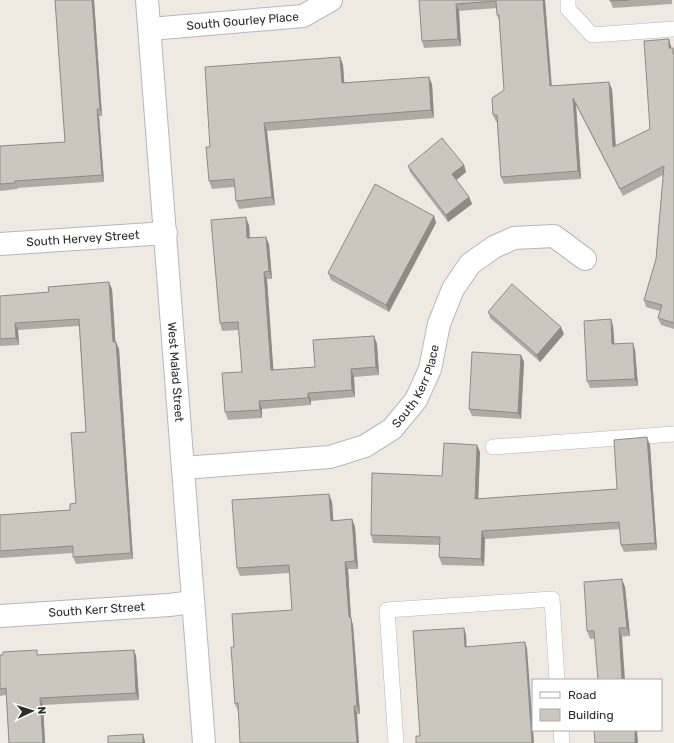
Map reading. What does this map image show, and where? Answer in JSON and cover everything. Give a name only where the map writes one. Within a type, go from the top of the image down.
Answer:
[{"type":"street","name":"West Malad Street","points":[[147,0],[204,743]]},
{"type":"street","name":"South Gourley Place","points":[[150,29],[303,16],[331,0]]},
{"type":"street","name":"South Hervey Street","points":[[0,244],[166,233]]},
{"type":"street","name":"South Kerr Place","points":[[183,468],[330,457],[365,446],[392,429],[416,400],[430,369],[439,324],[450,296],[470,264],[494,247],[514,238],[554,236],[585,260]]},
{"type":"street","name":"South Kerr Street","points":[[0,616],[161,606],[193,602]]},
{"type":"lane","points":[[568,0],[568,9],[592,35],[674,29]]},
{"type":"lane","points":[[493,447],[674,434]]},
{"type":"lane","points":[[396,743],[387,610],[552,599],[557,679]]},
{"type":"lane","points":[[561,731],[562,743]]},
{"type":"building","points":[[55,0],[92,0],[100,109],[97,109],[102,175],[15,181],[15,183],[0,184],[0,146],[65,142]]},
{"type":"building","points":[[419,0],[543,0],[550,86],[609,82],[613,147],[650,129],[644,41],[669,39],[669,48],[673,48],[674,54],[674,323],[658,318],[662,305],[644,300],[656,259],[664,166],[620,189],[573,98],[578,171],[501,177],[497,115],[493,115],[492,98],[504,90],[499,15],[497,15],[496,1],[456,4],[458,39],[422,41]]},
{"type":"building","points":[[340,57],[342,83],[429,77],[431,110],[264,123],[272,197],[236,201],[234,179],[209,181],[206,147],[210,147],[205,67]]},
{"type":"building","points":[[442,138],[464,165],[452,174],[469,197],[446,215],[408,166]]},
{"type":"building","points":[[375,184],[434,216],[386,305],[328,273]]},
{"type":"building","points":[[246,217],[247,238],[266,237],[269,271],[264,272],[271,370],[315,367],[313,340],[374,336],[376,367],[351,369],[352,390],[308,393],[308,398],[259,401],[260,410],[225,412],[222,373],[242,372],[238,322],[220,323],[211,220]]},
{"type":"building","points":[[109,282],[113,342],[116,342],[131,553],[73,557],[73,546],[0,551],[0,515],[70,510],[70,504],[76,503],[71,433],[86,432],[79,319],[15,323],[16,338],[0,339],[0,296],[49,292],[48,287]]},
{"type":"building","points":[[512,284],[561,327],[537,355],[488,312]]},
{"type":"building","points":[[611,319],[612,344],[633,343],[635,379],[587,381],[584,321]]},
{"type":"building","points":[[472,352],[521,355],[518,413],[469,409]]},
{"type":"building","points":[[647,437],[655,543],[621,545],[619,522],[482,531],[481,559],[439,557],[440,537],[371,535],[372,473],[442,476],[444,443],[477,445],[475,499],[617,489],[614,440]]},
{"type":"building","points":[[329,494],[331,521],[352,519],[355,561],[345,562],[349,617],[351,617],[357,706],[354,706],[357,743],[240,743],[238,703],[235,704],[231,647],[234,647],[232,614],[292,610],[289,565],[237,568],[232,500]]},
{"type":"building","points":[[622,579],[627,628],[619,628],[622,679],[598,679],[594,631],[587,631],[584,582]]},
{"type":"building","points":[[464,628],[465,647],[525,642],[532,743],[416,743],[416,736],[420,736],[413,631]]},
{"type":"building","points":[[37,650],[37,655],[134,650],[136,693],[40,698],[43,743],[9,743],[6,688],[0,689],[0,655],[3,655],[3,652]]},
{"type":"building","points":[[594,731],[635,731],[635,743],[595,743]]},
{"type":"building","points":[[143,734],[143,743],[108,743],[108,736]]}]
